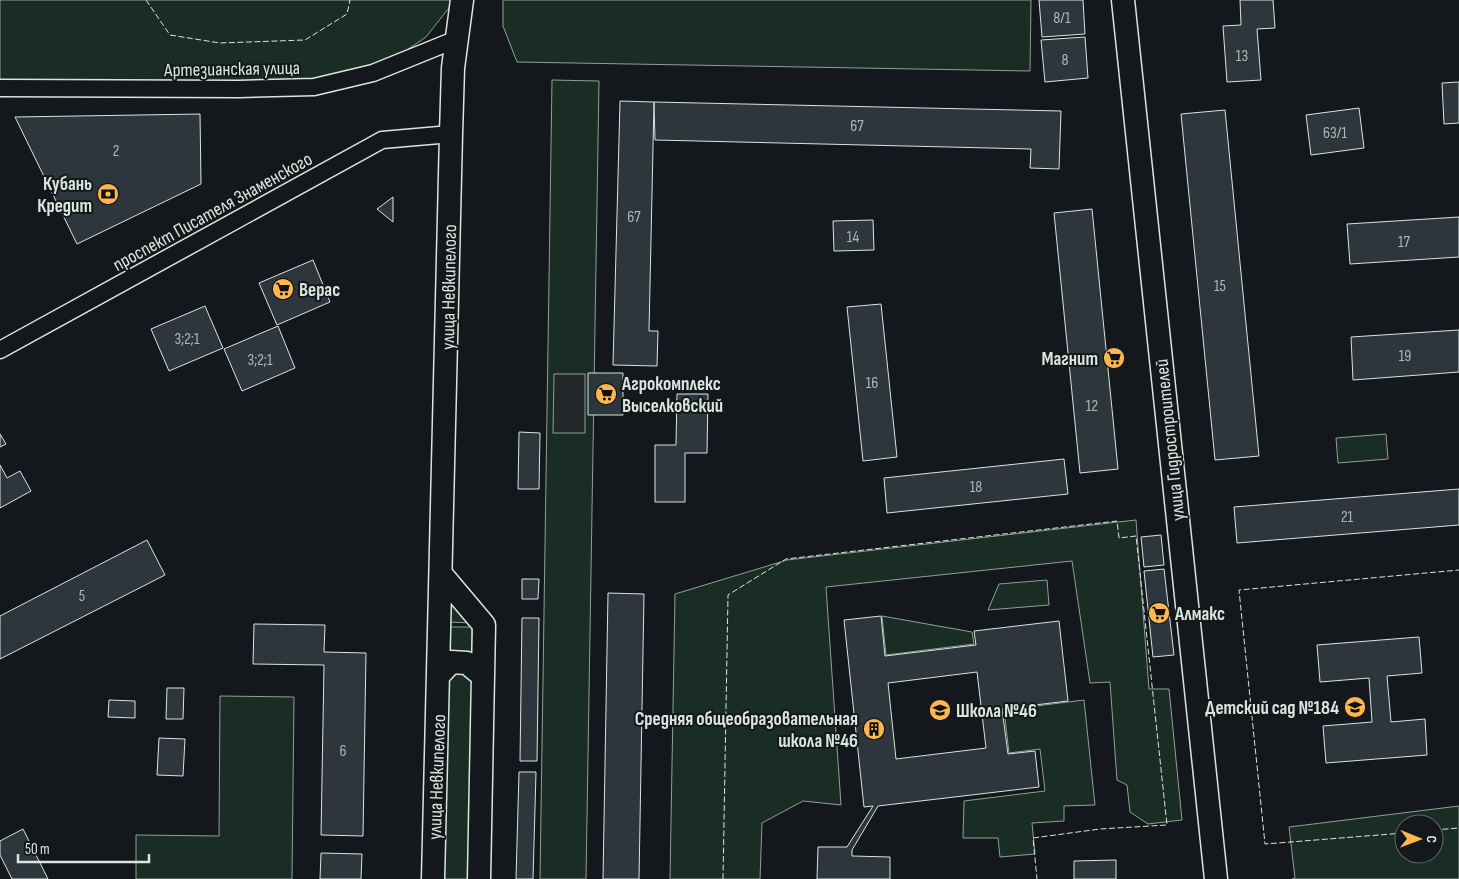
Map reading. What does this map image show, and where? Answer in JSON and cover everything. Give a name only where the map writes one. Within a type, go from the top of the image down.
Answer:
[{"type":"street","name":"улица Невкипелого","points":[[433,879],[453,68],[462,0]]},
{"type":"street","name":"улица Гидростроителей","points":[[1123,0],[1216,879]]},
{"type":"street","name":"Артезианская улица","points":[[0,88],[314,87],[373,73],[457,39]]},
{"type":"street","name":"проспект Писателя Знаменского","points":[[0,350],[382,140],[451,134]]},
{"type":"street","points":[[441,574],[484,624],[479,879]]},
{"type":"street","points":[[439,675],[451,662],[467,663],[483,676]]},
{"type":"green space","points":[[0,0],[452,0],[452,4],[426,37],[373,73],[284,88],[0,85]]},
{"type":"green space","points":[[503,0],[1031,0],[1030,71],[517,62],[503,26]]},
{"type":"green space","points":[[552,80],[599,81],[586,879],[540,879]]},
{"type":"green space","points":[[1386,434],[1388,459],[1338,463],[1336,438]]},
{"type":"green space","points":[[1136,520],[1149,689],[1169,689],[1182,820],[1148,824],[1130,812],[1127,785],[1117,780],[1110,682],[1090,683],[1072,561],[826,587],[841,805],[803,801],[762,823],[760,879],[670,879],[675,594],[787,560]]},
{"type":"green space","points":[[1047,580],[1049,605],[988,610],[999,584]]},
{"type":"green space","points":[[448,590],[472,623],[448,622]]},
{"type":"green space","points":[[882,616],[972,632],[974,644],[886,655]]},
{"type":"green space","points":[[447,627],[472,627],[472,659],[446,659]]},
{"type":"green space","points":[[447,673],[472,674],[468,879],[443,879]]},
{"type":"green space","points":[[220,696],[294,697],[292,879],[136,879],[136,835],[219,836]]},
{"type":"green space","points":[[1084,700],[1095,805],[1064,806],[1064,821],[1032,823],[1035,854],[1000,857],[998,838],[963,838],[964,801],[1045,791],[1040,749],[1009,753],[1004,710]]},
{"type":"green space","points":[[1459,806],[1459,879],[1292,879],[1295,878],[1289,827],[1394,814],[1394,864],[1444,864],[1444,814],[1394,814]]},
{"type":"shaded area","points":[[554,374],[585,374],[585,433],[553,433]]},
{"type":"building","points":[[1039,0],[1083,0],[1085,34],[1042,37]]},
{"type":"building","points":[[1240,0],[1273,0],[1275,28],[1257,29],[1261,80],[1227,82],[1223,26],[1241,25]]},
{"type":"building","points":[[1085,37],[1088,78],[1045,82],[1041,40]]},
{"type":"building","points":[[1459,82],[1459,123],[1444,124],[1442,83]]},
{"type":"building","points":[[620,101],[654,102],[649,331],[658,331],[657,366],[613,365]]},
{"type":"building","points":[[654,102],[1061,111],[1059,169],[1030,168],[1031,149],[655,140]]},
{"type":"building","points":[[1359,108],[1364,148],[1311,155],[1306,115]]},
{"type":"building","points":[[1225,110],[1259,456],[1215,460],[1181,114]]},
{"type":"building","points":[[200,114],[201,184],[77,244],[15,117]]},
{"type":"building","points":[[393,197],[393,222],[377,209]]},
{"type":"building","points":[[1092,209],[1118,469],[1080,473],[1054,213]]},
{"type":"building","points":[[1459,217],[1459,257],[1350,264],[1347,224]]},
{"type":"building","points":[[873,220],[874,250],[834,251],[833,221]]},
{"type":"building","points":[[313,260],[330,302],[277,325],[259,283]]},
{"type":"building","points":[[881,304],[897,457],[863,461],[847,307]]},
{"type":"building","points":[[205,306],[223,348],[169,371],[151,329]]},
{"type":"building","points":[[278,326],[295,368],[242,391],[224,349]]},
{"type":"building","points":[[1459,330],[1459,372],[1353,380],[1351,337]]},
{"type":"building","name":"Агрокомплекс Выселковский","points":[[588,373],[623,373],[623,415],[588,415]]},
{"type":"building","points":[[677,394],[708,394],[707,453],[685,453],[685,502],[655,502],[655,445],[676,445]]},
{"type":"building","points":[[519,432],[540,433],[539,489],[518,489]]},
{"type":"building","points":[[0,434],[6,444],[0,447]]},
{"type":"building","points":[[1064,459],[1068,494],[887,513],[884,478]]},
{"type":"building","points":[[0,465],[7,478],[20,471],[31,491],[0,508]]},
{"type":"building","points":[[1459,489],[1459,525],[1237,543],[1234,507]]},
{"type":"building","points":[[1161,535],[1164,565],[1144,567],[1141,537]]},
{"type":"building","points":[[147,540],[165,575],[0,659],[0,616]]},
{"type":"building","name":"Алмакс","points":[[1164,569],[1174,655],[1153,657],[1144,571]]},
{"type":"building","points":[[522,579],[539,579],[538,599],[522,599]]},
{"type":"building","points":[[608,593],[644,594],[639,879],[603,879]]},
{"type":"building","name":"Средняя общеобразовательная школа №46","points":[[881,616],[885,656],[976,645],[974,631],[1059,621],[1068,701],[1002,709],[1008,754],[1035,751],[1039,787],[878,806],[852,850],[852,856],[890,857],[890,879],[817,879],[818,847],[847,847],[873,806],[864,807],[844,620]],"holes":[[[977,672],[986,748],[896,759],[888,683]]]},
{"type":"building","points":[[522,618],[539,618],[537,761],[520,761]]},
{"type":"building","points":[[254,624],[325,625],[324,652],[366,653],[363,836],[321,835],[324,665],[253,664]]},
{"type":"building","points":[[1419,637],[1422,673],[1387,676],[1391,722],[1425,719],[1427,755],[1326,763],[1323,726],[1372,722],[1369,678],[1320,682],[1317,645]]},
{"type":"building","points":[[167,688],[184,688],[183,719],[166,719]]},
{"type":"building","points":[[109,700],[135,701],[135,718],[108,717]]},
{"type":"building","points":[[159,738],[185,739],[183,776],[157,775]]},
{"type":"building","points":[[519,772],[536,772],[533,879],[516,879]]},
{"type":"building","points":[[23,829],[48,879],[12,879],[0,855],[0,841]]},
{"type":"building","points":[[321,853],[362,854],[361,879],[320,879]]},
{"type":"building","points":[[1116,860],[1116,879],[1074,879],[1074,861]]},
{"type":"fence","points":[[146,0],[170,35],[220,43],[305,40],[347,14],[350,0]]},
{"type":"fence","points":[[723,879],[728,595],[786,559],[1117,521],[1119,538],[1136,536],[1167,825],[1100,829],[1033,838],[1037,879]]},
{"type":"fence","points":[[1394,834],[1265,844],[1239,590],[1459,570]]},
{"type":"fence","points":[[1444,829],[1459,828]]},
{"type":"place","name":"Кубань Кредит","points":[[108,194]]},
{"type":"place","name":"Верас","points":[[283,289]]},
{"type":"place","name":"Магнит","points":[[1114,358]]},
{"type":"place","name":"Агрокомплекс Выселковский","points":[[606,394]]},
{"type":"place","name":"Алмакс","points":[[1159,613]]},
{"type":"place","name":"Детский сад №184","points":[[1355,707]]},
{"type":"place","name":"Школа №46","points":[[940,710]]},
{"type":"place","name":"Средняя общеобразовательная школа №46","points":[[874,729]]}]
